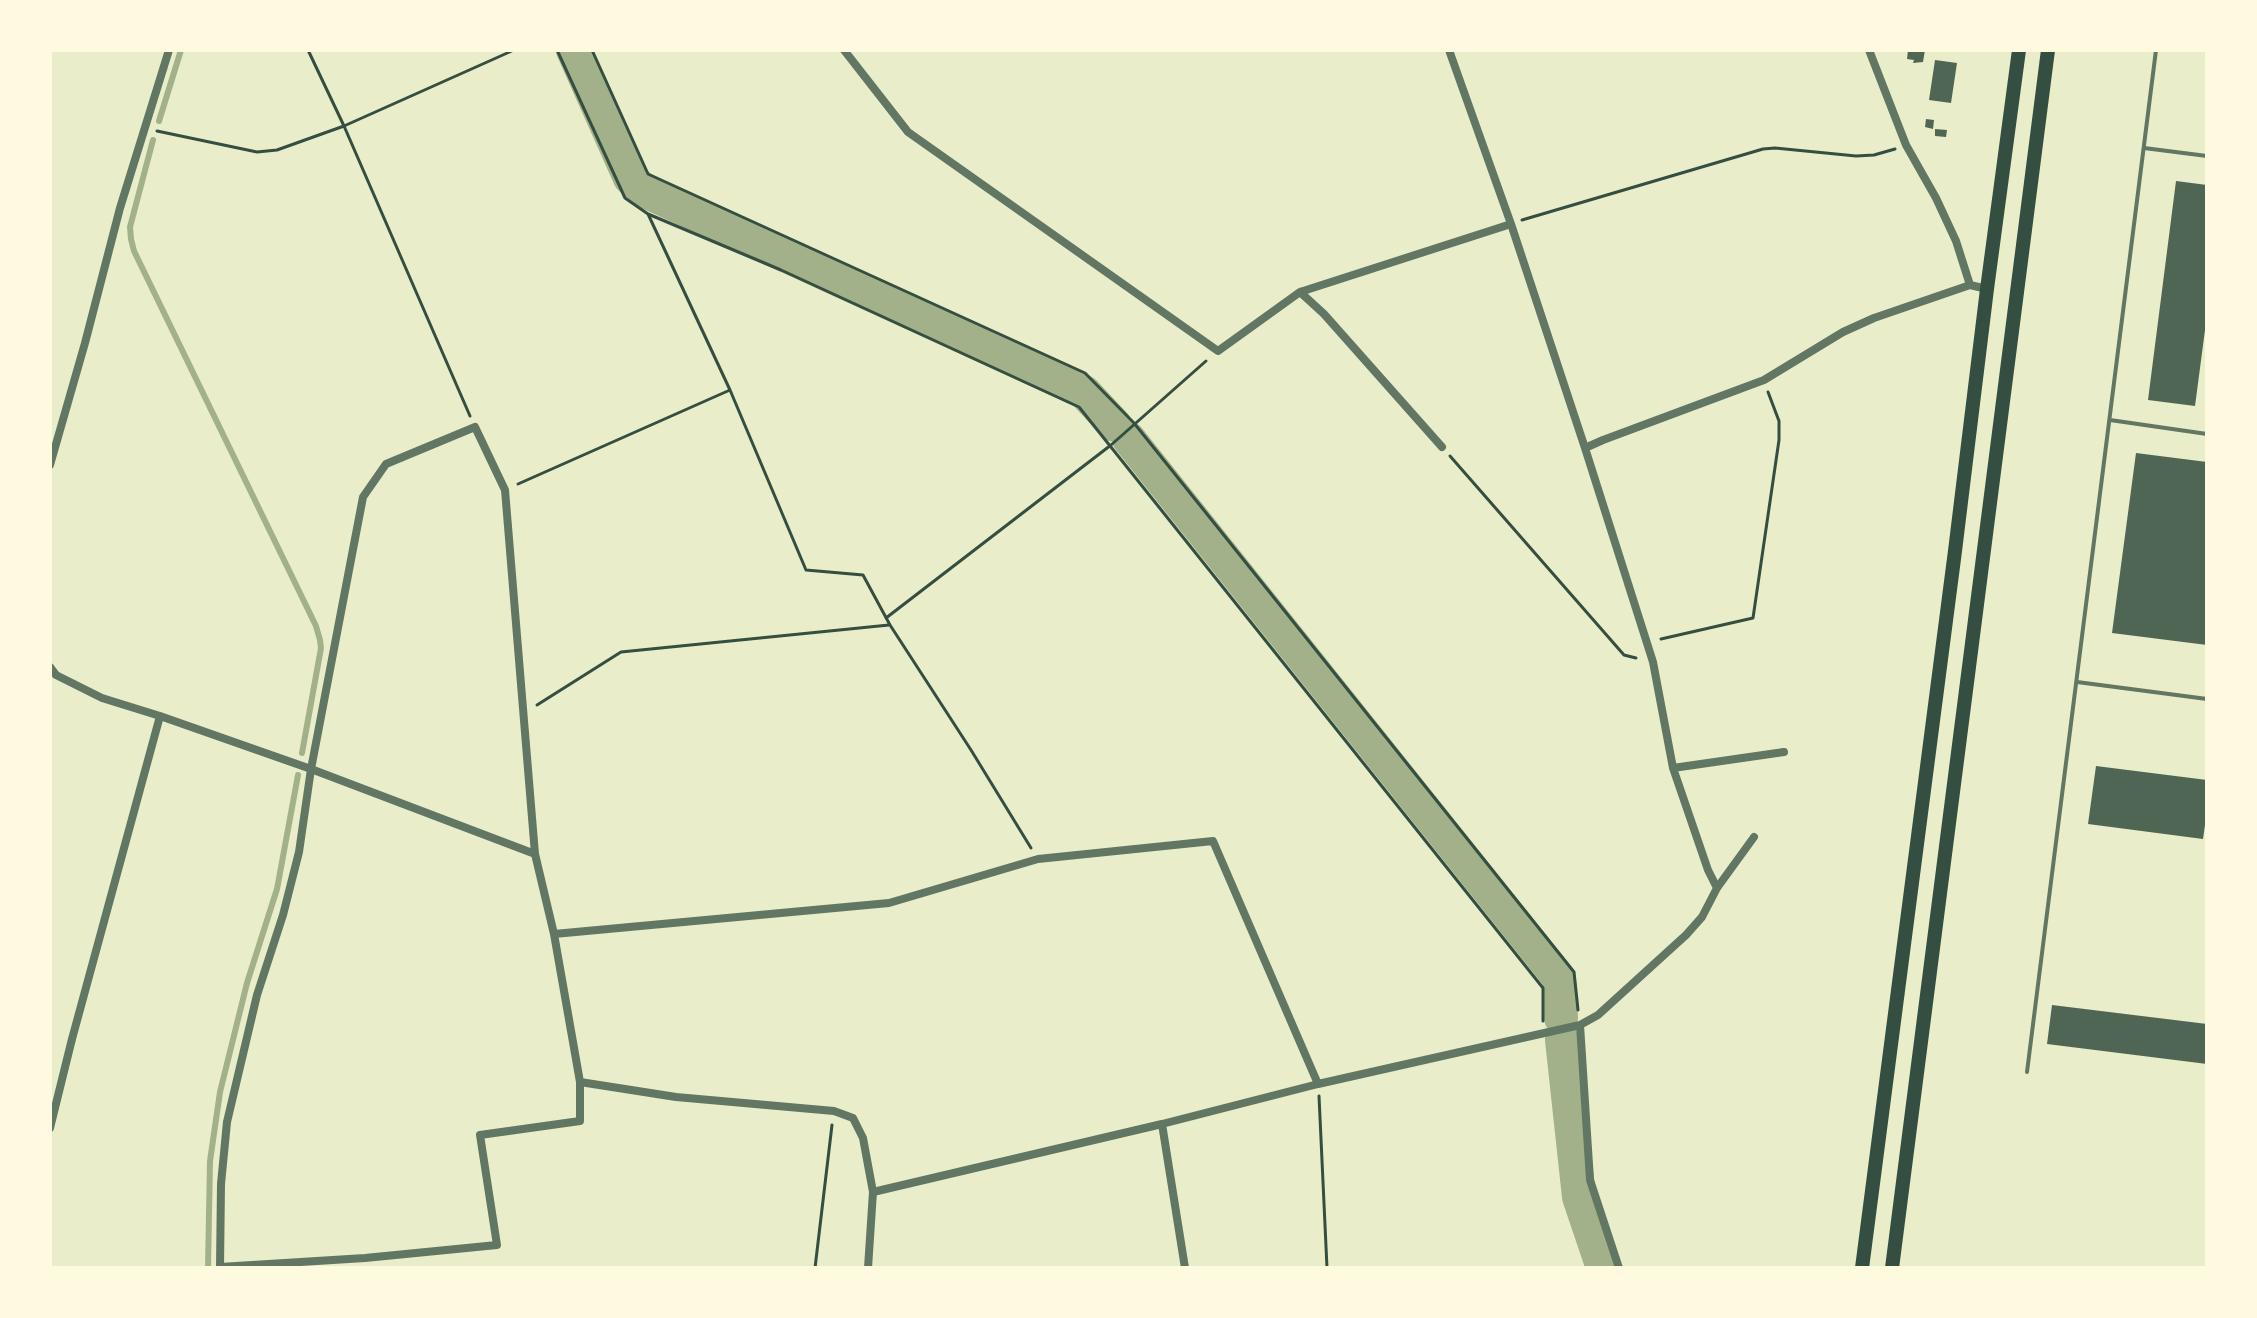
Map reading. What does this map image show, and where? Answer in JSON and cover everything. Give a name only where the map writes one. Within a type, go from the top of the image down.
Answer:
[{"type":"highway","points":[[1862,1268],[2019,50]]},
{"type":"highway","points":[[1892,1268],[2048,50]]},
{"type":"street","points":[[50,465],[120,208],[169,50]]},
{"type":"street","points":[[844,50],[908,132],[1218,351],[1300,292],[1511,224]]},
{"type":"street","points":[[1449,50],[1511,224],[1585,448],[1653,662],[1673,768],[1717,888]]},
{"type":"street","points":[[1869,50],[1906,145],[1956,241],[1970,285]]},
{"type":"street","points":[[1585,448],[1764,380],[1843,332],[1874,318],[1970,285],[1987,289]]},
{"type":"street","points":[[1300,292],[1324,314],[1442,447]]},
{"type":"street","points":[[475,427],[505,490],[535,854],[554,934],[580,1082],[580,1121],[480,1135],[497,1245],[365,1258],[220,1267],[221,1184],[227,1122],[257,995],[283,915],[299,852],[311,769],[363,497],[386,464],[475,427]]},
{"type":"street","points":[[50,667],[53,676],[102,698],[311,769],[535,854]]},
{"type":"street","points":[[50,1128],[160,716]]},
{"type":"street","points":[[1673,768],[1784,752]]},
{"type":"street","points":[[873,1192],[1318,1084],[1580,1025],[1598,1015],[1686,935],[1702,917],[1717,888],[1754,837]]},
{"type":"street","points":[[554,934],[889,903],[1038,859],[1213,841],[1318,1084]]},
{"type":"street","points":[[1580,1025],[1590,1180],[1619,1268]]},
{"type":"street","points":[[580,1082],[676,1097],[834,1111],[853,1118],[863,1138],[873,1192],[868,1268]]},
{"type":"street","points":[[1162,1124],[1185,1268]]},
{"type":"lane","points":[[2027,1072],[2156,50]]},
{"type":"lane","points":[[2144,148],[2207,156]]},
{"type":"lane","points":[[2110,420],[2207,434]]},
{"type":"lane","points":[[2077,682],[2207,699]]},
{"type":"path","points":[[308,50],[475,427]]},
{"type":"path","points":[[144,128],[257,152],[277,150],[344,126],[514,50]]},
{"type":"path","points":[[557,50],[625,198],[648,214],[781,270],[1079,407],[1543,988],[1543,1033]]},
{"type":"path","points":[[592,50],[648,174],[1085,373],[1134,423],[1574,972],[1580,1025]]},
{"type":"path","points":[[1511,224],[1763,149],[1856,156],[1874,155],[1906,145]]},
{"type":"path","points":[[648,214],[730,390],[806,570],[863,575],[890,625],[1038,859]]},
{"type":"path","points":[[886,618],[1111,445],[1218,351]]},
{"type":"path","points":[[1646,642],[1753,618],[1779,440],[1779,421],[1764,380]]},
{"type":"path","points":[[505,490],[730,390]]},
{"type":"path","points":[[1442,447],[1624,655],[1653,662]]},
{"type":"path","points":[[524,713],[621,652],[890,625]]},
{"type":"path","points":[[1318,1084],[1327,1268]]},
{"type":"path","points":[[815,1268],[834,1111]]},
{"type":"building","points":[[1908,50],[1925,50],[1923,62],[1913,63],[1914,60],[1907,59]]},
{"type":"building","points":[[1935,60],[1957,63],[1951,103],[1929,100]]},
{"type":"building","points":[[1926,119],[1934,120],[1933,129],[1925,127]]},
{"type":"building","points":[[1935,129],[1947,130],[1946,137],[1935,136]]},
{"type":"building","points":[[2176,181],[2207,185],[2207,315],[2195,406],[2148,400]]},
{"type":"building","points":[[2136,453],[2207,462],[2207,645],[2112,633]]},
{"type":"building","points":[[2096,766],[2207,780],[2203,839],[2088,824]]},
{"type":"building","points":[[2052,1005],[2207,1024],[2207,1064],[2047,1044]]},
{"type":"waterway","points":[[159,121],[181,50]]},
{"type":"waterway","points":[[573,50],[630,178],[645,191],[1084,392],[1115,425]]},
{"type":"waterway","points":[[153,140],[130,227],[131,239],[134,251],[316,626],[321,648],[302,753]]},
{"type":"waterway","points":[[1129,439],[1559,978],[1561,1018]]},
{"type":"waterway","points":[[208,1268],[210,1161],[220,1092],[247,983],[277,889],[298,775]]},
{"type":"waterway","points":[[1562,1040],[1579,1197],[1603,1268]]}]
